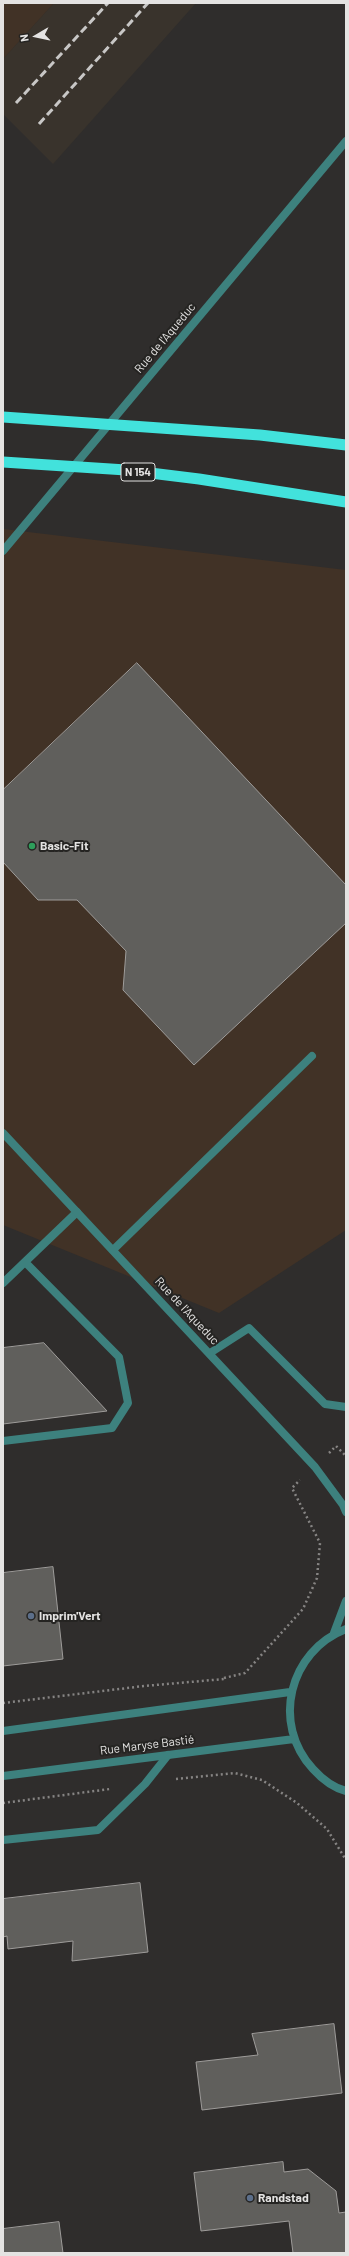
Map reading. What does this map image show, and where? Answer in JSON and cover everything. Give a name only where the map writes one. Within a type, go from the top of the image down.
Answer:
[{"type":"highway","points":[[3,417],[260,435],[346,445]]},
{"type":"highway","name":"N 154","points":[[3,462],[126,470],[199,479],[346,502]]},
{"type":"street","name":"Rue de l'Aqueduc","points":[[3,551],[346,141]]},
{"type":"street","points":[[113,1250],[312,1056]]},
{"type":"street","name":"Rue de l'Aqueduc","points":[[3,1133],[315,1466],[344,1504],[346,1512]]},
{"type":"street","points":[[3,1283],[77,1212]]},
{"type":"street","points":[[3,1441],[112,1428],[128,1403],[119,1358],[25,1262]]},
{"type":"street","points":[[210,1353],[249,1328],[325,1404],[346,1407]]},
{"type":"street","points":[[334,1633],[346,1601]]},
{"type":"street","points":[[346,1629],[334,1633],[314,1648],[299,1668],[290,1692],[289,1716],[294,1739],[304,1760],[321,1777],[346,1791]]},
{"type":"street","points":[[3,1731],[290,1692]]},
{"type":"street","name":"Rue Maryse Bastié","points":[[3,1776],[294,1739]]},
{"type":"street","points":[[3,1840],[98,1830],[145,1784],[168,1755]]},
{"type":"path","points":[[3,1703],[224,1678],[245,1673],[303,1609],[317,1578],[320,1543],[292,1488],[336,1446],[346,1456]]},
{"type":"path","points":[[224,1678],[226,1701]]},
{"type":"path","points":[[3,1803],[235,1773],[262,1780],[297,1803],[327,1829],[346,1860]]},
{"type":"shaded area","points":[[3,3],[54,3],[3,59]]},
{"type":"shaded area","points":[[54,3],[196,3],[53,164],[3,114],[3,59]]},
{"type":"shaded area","points":[[3,529],[346,570],[346,1230],[219,1313],[3,1225]]},
{"type":"building","points":[[137,663],[346,885],[346,923],[194,1065],[123,990],[126,951],[77,900],[38,900],[3,862],[3,790]]},
{"type":"building","points":[[44,1343],[107,1411],[3,1424],[3,1348]]},
{"type":"building","name":"Imprim'Vert","points":[[53,1567],[63,1659],[3,1666],[3,1573]]},
{"type":"building","points":[[140,1883],[148,1952],[72,1961],[73,1941],[8,1949],[7,1936],[3,1937],[3,1899]]},
{"type":"building","points":[[334,2024],[342,2093],[202,2110],[196,2062],[258,2055],[252,2034]]},
{"type":"building","points":[[283,2162],[284,2172],[308,2169],[336,2191],[339,2213],[346,2212],[346,2253],[293,2253],[289,2221],[201,2231],[194,2173]]},
{"type":"building","points":[[59,2222],[63,2253],[3,2253],[3,2229]]},
{"type":"railway","points":[[16,103],[108,3]]},
{"type":"railway","points":[[39,124],[148,3]]},
{"type":"place","name":"Basic-Fit","points":[[32,846]]},
{"type":"place","name":"Imprim'Vert","points":[[31,1616]]},
{"type":"place","name":"Randstad","points":[[250,2198]]}]
